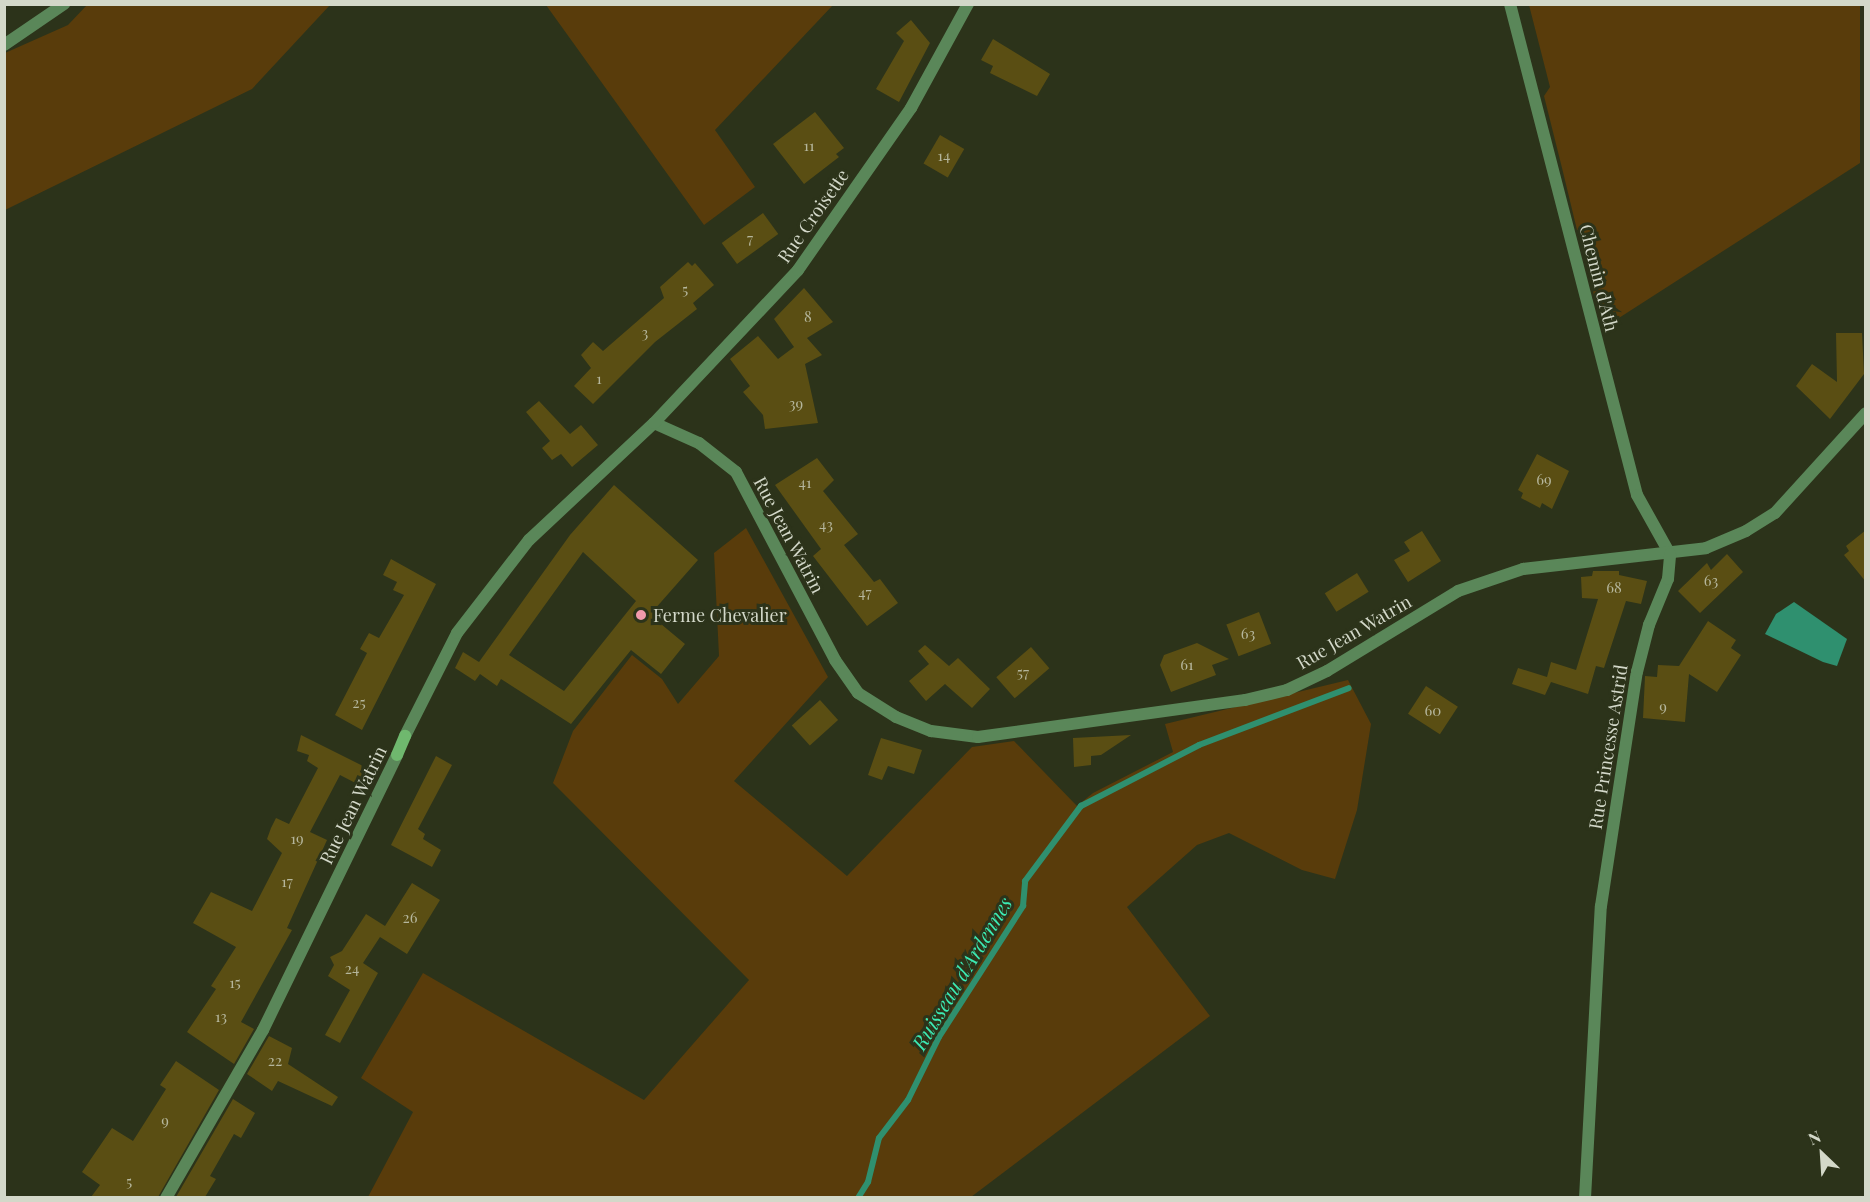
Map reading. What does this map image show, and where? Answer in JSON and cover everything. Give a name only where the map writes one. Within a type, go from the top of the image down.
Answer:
[{"type":"street","points":[[4,45],[64,4]]},
{"type":"street","name":"Rue Croisette","points":[[654,423],[798,270],[911,108],[968,4]]},
{"type":"street","name":"Chemin d'Ath","points":[[1510,4],[1637,495],[1670,554]]},
{"type":"street","points":[[1670,554],[1706,548],[1746,531],[1775,513],[1866,413]]},
{"type":"street","name":"Rue Jean Watrin","points":[[166,1197],[263,1030],[457,633],[529,540],[654,423],[699,443],[736,472],[835,660],[858,693],[896,717],[931,730],[978,736],[1245,700],[1287,690],[1327,671],[1458,591],[1522,569],[1578,560],[1670,554]]},
{"type":"street","name":"Rue Princesse Astrid","points":[[1585,1197],[1601,906],[1637,672],[1649,625],[1668,579],[1670,554]]},
{"type":"shaded area","points":[[87,5],[330,5],[252,89],[5,210],[5,53],[68,25]]},
{"type":"shaded area","points":[[546,5],[833,5],[715,130],[755,187],[704,225]]},
{"type":"shaded area","points":[[1529,5],[1860,5],[1860,163],[1608,325],[1597,307],[1587,268],[1593,263],[1584,232],[1577,230],[1544,96],[1550,87]]},
{"type":"shaded area","points":[[746,528],[828,677],[734,781],[847,876],[972,747],[1014,741],[1077,806],[1093,793],[1173,752],[1165,724],[1348,680],[1371,724],[1357,810],[1335,879],[1302,870],[1229,833],[1197,845],[1127,907],[1210,1016],[971,1197],[368,1197],[413,1112],[361,1078],[423,973],[644,1100],[749,980],[553,783],[573,731],[632,655],[662,679],[678,704],[719,656],[714,553]]},
{"type":"shaded area","points":[[1794,602],[1847,639],[1837,666],[1823,662],[1765,634],[1776,614]]},
{"type":"building","points":[[911,20],[930,43],[899,102],[876,89],[904,41],[896,33]]},
{"type":"building","points":[[993,39],[1050,74],[1037,96],[990,73],[993,66],[981,60]]},
{"type":"building","points":[[815,112],[844,148],[836,154],[839,157],[804,184],[773,144]]},
{"type":"building","points":[[940,135],[964,149],[948,178],[924,164]]},
{"type":"building","points":[[763,213],[778,234],[737,264],[722,243]]},
{"type":"building","points":[[688,262],[692,266],[695,263],[714,285],[693,303],[697,309],[655,342],[593,404],[574,386],[591,368],[581,355],[593,342],[603,351],[664,298],[660,287]]},
{"type":"building","points":[[804,288],[833,322],[807,338],[822,355],[805,364],[818,423],[765,429],[763,415],[743,392],[750,386],[730,359],[758,336],[778,359],[794,347],[774,319]]},
{"type":"building","points":[[1836,333],[1862,333],[1864,374],[1830,419],[1796,386],[1812,364],[1837,382]]},
{"type":"building","points":[[539,401],[570,434],[581,425],[598,445],[572,467],[561,454],[552,460],[542,448],[550,441],[526,412]]},
{"type":"building","points":[[1537,454],[1569,471],[1552,509],[1542,503],[1540,508],[1521,498],[1523,493],[1518,490]]},
{"type":"building","points":[[817,458],[834,480],[823,491],[858,534],[844,545],[874,582],[880,579],[898,603],[867,626],[813,556],[821,549],[775,485]]},
{"type":"building","name":"Ferme Chevalier","points":[[614,485],[698,560],[654,610],[659,614],[655,619],[685,644],[661,674],[631,650],[571,724],[501,679],[497,686],[480,674],[475,681],[455,668],[463,652],[479,662],[570,535]],"holes":[[[583,552],[636,601],[564,691],[509,655]]]},
{"type":"building","points":[[1866,530],[1866,582],[1844,555],[1849,551],[1846,546]]},
{"type":"building","points":[[1422,531],[1441,561],[1408,582],[1394,560],[1410,551],[1404,542]]},
{"type":"building","points":[[1727,554],[1743,572],[1700,613],[1678,591],[1707,563],[1711,570]]},
{"type":"building","points":[[391,559],[436,584],[362,730],[335,715],[367,653],[360,649],[369,633],[379,638],[404,595],[393,590],[397,582],[383,575]]},
{"type":"building","points":[[1593,571],[1619,571],[1619,575],[1647,581],[1641,604],[1626,601],[1604,668],[1596,666],[1588,694],[1551,682],[1545,695],[1512,684],[1518,668],[1547,677],[1551,662],[1576,670],[1598,599],[1582,598],[1581,577],[1592,576]]},
{"type":"building","points":[[1357,573],[1369,592],[1336,612],[1325,593]]},
{"type":"building","points":[[1259,612],[1271,644],[1239,656],[1226,625]]},
{"type":"building","points":[[1708,621],[1736,640],[1731,648],[1741,655],[1717,692],[1689,674],[1685,722],[1643,718],[1645,676],[1657,677],[1658,665],[1679,666]]},
{"type":"building","points":[[1197,643],[1229,659],[1212,665],[1216,675],[1171,692],[1160,665],[1164,655]]},
{"type":"building","points":[[925,645],[949,666],[958,658],[990,689],[972,708],[945,684],[926,701],[909,681],[929,664],[918,651]]},
{"type":"building","points":[[1031,647],[1049,668],[1015,698],[996,677]]},
{"type":"building","points":[[1426,686],[1458,707],[1440,734],[1408,714]]},
{"type":"building","points":[[820,700],[838,720],[810,745],[792,725]]},
{"type":"building","points":[[301,735],[375,772],[367,789],[340,775],[310,832],[327,840],[287,928],[292,930],[241,1022],[254,1029],[234,1064],[187,1032],[216,989],[211,986],[236,947],[193,923],[211,892],[252,911],[282,853],[267,839],[271,828],[276,818],[289,824],[318,768],[307,761],[309,755],[297,751]]},
{"type":"building","points":[[1131,735],[1101,755],[1091,756],[1091,765],[1074,767],[1073,738]]},
{"type":"building","points":[[881,738],[922,750],[914,774],[888,766],[882,780],[868,775]]},
{"type":"building","points":[[436,756],[452,765],[418,829],[425,834],[423,839],[441,850],[432,867],[391,845]]},
{"type":"building","points":[[412,883],[440,900],[407,954],[380,937],[363,963],[378,973],[340,1043],[325,1035],[350,990],[328,976],[334,965],[330,957],[342,951],[366,914],[385,926]]},
{"type":"building","points":[[269,1036],[292,1048],[288,1064],[338,1097],[332,1106],[278,1081],[272,1091],[247,1074]]},
{"type":"building","points":[[176,1061],[219,1090],[158,1197],[91,1197],[100,1185],[82,1172],[112,1128],[133,1141],[166,1089],[160,1085]]},
{"type":"building","points":[[233,1099],[255,1113],[241,1138],[234,1134],[210,1176],[216,1179],[205,1197],[176,1197]]},
{"type":"waterway","name":"Ruisseau d'Ardennes","points":[[858,1198],[868,1182],[879,1138],[908,1100],[939,1037],[1023,906],[1025,881],[1081,806],[1199,745],[1349,688]]},
{"type":"place","name":"Ferme Chevalier","points":[[641,615]]}]
